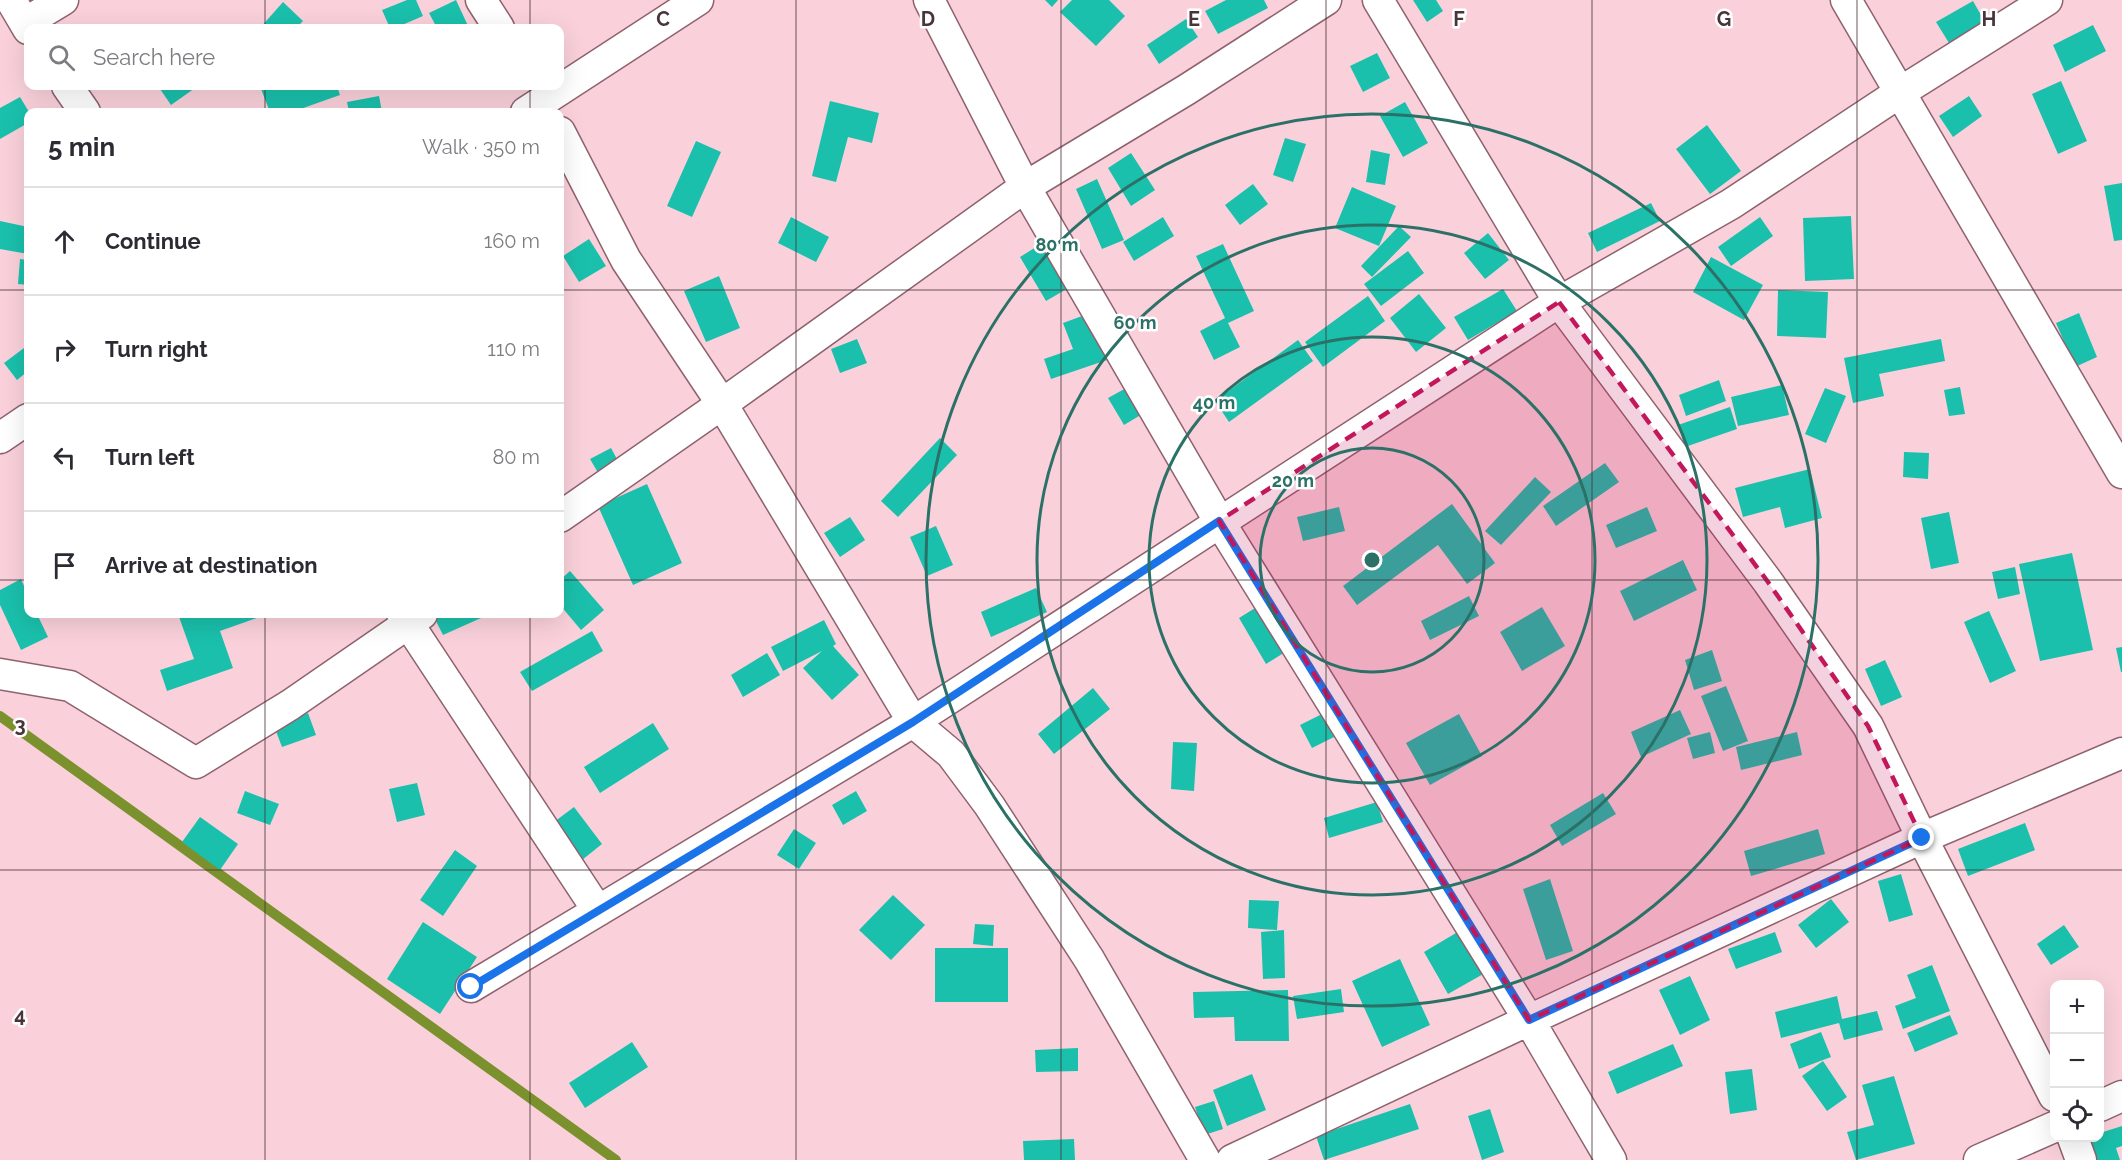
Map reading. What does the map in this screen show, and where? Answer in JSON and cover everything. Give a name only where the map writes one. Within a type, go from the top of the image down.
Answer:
[{"type":"street","points":[[21,17],[63,0]]},
{"type":"street","points":[[481,0],[496,24]]},
{"type":"street","points":[[564,86],[698,0]]},
{"type":"street","points":[[929,0],[1025,187],[1219,521],[1529,1020],[1611,1160]]},
{"type":"street","points":[[564,514],[1025,187],[1186,90],[1326,0]]},
{"type":"street","points":[[1378,0],[1559,302],[1768,582],[1868,726],[1922,838],[2051,1088]]},
{"type":"street","points":[[1846,0],[2122,473]]},
{"type":"street","points":[[471,987],[913,722],[1559,302],[1731,204],[1899,93],[2047,0]]},
{"type":"street","points":[[70,90],[82,108]]},
{"type":"street","points":[[538,103],[558,90]]},
{"type":"street","points":[[564,140],[626,260],[722,404],[913,722],[951,754],[989,805],[1089,959],[1205,1160]]},
{"type":"street","points":[[0,438],[24,422]]},
{"type":"street","points":[[0,674],[70,686],[196,763],[290,705],[409,618]]},
{"type":"street","points":[[411,618],[598,911]]},
{"type":"street","points":[[1232,1160],[1922,838],[2122,753]]},
{"type":"street","points":[[2104,1104],[2122,1096]]},
{"type":"street","points":[[1979,1160],[2050,1129]]},
{"type":"street","points":[[2075,1142],[2081,1160]]},
{"type":"highlighted area","points":[[1559,302],[1768,582],[1868,726],[1922,838],[1529,1020],[1219,521]]},
{"type":"building","points":[[407,0],[416,0],[423,16],[404,24],[388,24],[382,10]]},
{"type":"building","points":[[456,0],[467,24],[435,24],[429,13]]},
{"type":"building","points":[[1045,0],[1058,0],[1052,7]]},
{"type":"building","points":[[1072,0],[1109,0],[1125,16],[1096,46],[1060,12]]},
{"type":"building","points":[[1226,0],[1264,0],[1268,8],[1218,34],[1205,11]]},
{"type":"building","points":[[1413,0],[1436,0],[1443,11],[1427,22]]},
{"type":"building","points":[[1973,1],[1985,22],[1949,43],[1936,22]]},
{"type":"building","points":[[283,2],[303,21],[300,24],[264,24]]},
{"type":"building","points":[[1186,19],[1198,37],[1159,64],[1147,45]]},
{"type":"building","points":[[2093,25],[2106,51],[2065,72],[2053,45]]},
{"type":"building","points":[[1377,53],[1390,78],[1363,92],[1350,66]]},
{"type":"building","points":[[2061,81],[2087,141],[2058,154],[2032,94]]},
{"type":"building","points":[[161,90],[192,90],[171,105]]},
{"type":"building","points":[[261,90],[338,90],[340,95],[303,108],[268,108]]},
{"type":"building","points":[[379,96],[381,108],[348,108],[347,102]]},
{"type":"building","points":[[1969,96],[1982,116],[1953,137],[1939,116]]},
{"type":"building","points":[[20,97],[27,108],[24,108],[24,125],[0,139],[0,108]]},
{"type":"building","points":[[830,101],[879,113],[872,143],[848,137],[836,182],[812,176]]},
{"type":"building","points":[[1405,102],[1428,143],[1403,157],[1380,116]]},
{"type":"building","points":[[1707,125],[1741,171],[1710,194],[1676,149]]},
{"type":"building","points":[[1285,138],[1306,144],[1293,182],[1273,175]]},
{"type":"building","points":[[696,141],[721,152],[692,217],[667,206]]},
{"type":"building","points":[[1371,150],[1390,154],[1385,185],[1366,182]]},
{"type":"building","points":[[1131,153],[1155,190],[1131,206],[1108,168]]},
{"type":"building","points":[[1097,179],[1124,240],[1102,249],[1076,189]]},
{"type":"building","points":[[2122,183],[2122,240],[2114,241],[2104,186]]},
{"type":"building","points":[[1253,184],[1268,204],[1240,225],[1225,205]]},
{"type":"building","points":[[1352,187],[1396,206],[1379,246],[1335,228]]},
{"type":"building","points":[[1651,203],[1660,221],[1597,252],[1588,233]]},
{"type":"building","points":[[1851,216],[1854,279],[1805,281],[1803,218]]},
{"type":"building","points":[[791,217],[829,237],[816,262],[778,243]]},
{"type":"building","points":[[1163,217],[1174,236],[1134,261],[1123,242]]},
{"type":"building","points":[[1760,217],[1773,236],[1731,266],[1718,247]]},
{"type":"building","points":[[0,221],[24,226],[24,253],[0,249]]},
{"type":"building","points":[[1399,226],[1411,237],[1372,277],[1361,266]]},
{"type":"building","points":[[1488,233],[1509,260],[1485,279],[1464,253]]},
{"type":"building","points":[[589,239],[606,266],[579,282],[564,255]]},
{"type":"building","points":[[1044,242],[1070,287],[1046,301],[1020,257]]},
{"type":"building","points":[[1223,244],[1254,311],[1228,323],[1240,347],[1214,360],[1200,331],[1225,318],[1196,256]]},
{"type":"building","points":[[1408,251],[1424,273],[1381,306],[1364,284]]},
{"type":"building","points":[[1711,257],[1763,285],[1744,320],[1693,292]]},
{"type":"building","points":[[20,259],[24,260],[24,285],[18,284]]},
{"type":"building","points":[[719,276],[740,328],[706,342],[684,291]]},
{"type":"building","points":[[1503,289],[1517,311],[1468,340],[1454,317]]},
{"type":"building","points":[[1778,290],[1828,292],[1826,338],[1777,336]]},
{"type":"building","points":[[1419,294],[1446,328],[1416,352],[1390,318]]},
{"type":"building","points":[[1368,296],[1385,321],[1323,367],[1305,342]]},
{"type":"building","points":[[1093,312],[1110,359],[1051,379],[1044,359],[1073,349],[1063,323]]},
{"type":"building","points":[[2079,313],[2097,357],[2075,367],[2056,323]]},
{"type":"building","points":[[857,339],[867,363],[840,373],[831,349]]},
{"type":"building","points":[[1941,339],[1945,361],[1879,374],[1884,396],[1853,403],[1844,358]]},
{"type":"building","points":[[1298,340],[1313,361],[1229,422],[1215,401]]},
{"type":"building","points":[[24,348],[24,374],[17,380],[4,363]]},
{"type":"building","points":[[1719,380],[1726,401],[1686,416],[1679,395]]},
{"type":"building","points":[[1782,385],[1789,415],[1738,426],[1731,397]]},
{"type":"building","points":[[1128,387],[1144,413],[1124,425],[1108,398]]},
{"type":"building","points":[[1960,387],[1965,414],[1949,416],[1944,390]]},
{"type":"building","points":[[1825,388],[1846,396],[1826,443],[1805,434]]},
{"type":"building","points":[[1730,407],[1737,429],[1685,447],[1678,425]]},
{"type":"building","points":[[940,438],[957,455],[898,517],[881,501]]},
{"type":"building","points":[[611,448],[624,472],[604,483],[590,459]]},
{"type":"building","points":[[1904,452],[1929,453],[1928,479],[1903,477]]},
{"type":"building","points":[[1605,463],[1619,482],[1556,526],[1543,506]]},
{"type":"building","points":[[1810,469],[1822,518],[1785,528],[1780,507],[1743,517],[1735,488]]},
{"type":"building","points":[[1535,477],[1551,492],[1501,545],[1485,531]]},
{"type":"building","points":[[647,484],[682,563],[633,585],[598,506]]},
{"type":"building","points":[[1452,504],[1495,563],[1467,584],[1438,545],[1357,605],[1343,586]]},
{"type":"building","points":[[1339,507],[1345,531],[1303,541],[1297,517]]},
{"type":"building","points":[[1647,507],[1657,531],[1616,548],[1606,525]]},
{"type":"building","points":[[1949,512],[1959,563],[1931,569],[1921,518]]},
{"type":"building","points":[[850,517],[865,540],[840,557],[824,533]]},
{"type":"building","points":[[936,526],[953,565],[927,576],[910,537]]},
{"type":"building","points":[[2072,553],[2093,650],[2040,661],[2019,564]]},
{"type":"building","points":[[1683,560],[1697,590],[1634,621],[1620,591]]},
{"type":"building","points":[[2015,567],[2020,594],[1998,599],[1992,572]]},
{"type":"building","points":[[570,571],[604,610],[581,630],[564,610],[564,576]]},
{"type":"building","points":[[21,579],[24,586],[24,618],[39,618],[48,637],[21,650],[0,605],[0,590]]},
{"type":"building","points":[[1036,588],[1047,612],[991,637],[981,612]]},
{"type":"building","points":[[1469,596],[1479,616],[1430,640],[1421,621]]},
{"type":"building","points":[[1268,600],[1295,646],[1266,664],[1239,618]]},
{"type":"building","points":[[1542,607],[1565,646],[1522,671],[1500,632]]},
{"type":"building","points":[[1989,611],[2016,671],[1990,683],[1964,622]]},
{"type":"building","points":[[179,618],[257,618],[220,631],[233,668],[167,691],[160,670],[194,659]]},
{"type":"building","points":[[434,618],[481,618],[443,635]]},
{"type":"building","points":[[824,620],[836,644],[833,646],[859,675],[832,700],[803,668],[822,651],[783,671],[771,647]]},
{"type":"building","points":[[592,631],[603,651],[532,691],[520,672]]},
{"type":"building","points":[[2122,647],[2122,672],[2121,672],[2116,648]]},
{"type":"building","points":[[1712,650],[1722,681],[1694,690],[1685,660]]},
{"type":"building","points":[[767,653],[780,675],[743,697],[731,675]]},
{"type":"building","points":[[1885,660],[1902,697],[1881,706],[1865,669]]},
{"type":"building","points":[[1726,686],[1748,741],[1723,751],[1701,696]]},
{"type":"building","points":[[1093,688],[1110,709],[1054,754],[1038,734]]},
{"type":"building","points":[[1330,710],[1342,733],[1312,748],[1300,725]]},
{"type":"building","points":[[1680,710],[1691,734],[1641,757],[1631,732]]},
{"type":"building","points":[[308,713],[316,735],[282,747],[274,726]]},
{"type":"building","points":[[1459,714],[1482,756],[1430,785],[1406,743]]},
{"type":"building","points":[[653,723],[669,749],[600,793],[584,767]]},
{"type":"building","points":[[1710,732],[1715,753],[1693,759],[1687,738]]},
{"type":"building","points":[[1797,732],[1802,755],[1741,770],[1736,747]]},
{"type":"building","points":[[1173,742],[1197,743],[1194,791],[1171,789]]},
{"type":"building","points":[[417,783],[425,815],[397,822],[389,789]]},
{"type":"building","points":[[245,791],[279,804],[270,825],[237,813]]},
{"type":"building","points":[[856,791],[867,811],[843,825],[832,805]]},
{"type":"building","points":[[1603,793],[1616,814],[1562,846],[1550,825]]},
{"type":"building","points":[[1377,802],[1383,822],[1329,838],[1324,818]]},
{"type":"building","points":[[574,807],[602,844],[582,860],[554,822]]},
{"type":"building","points":[[200,817],[238,844],[220,870],[182,842]]},
{"type":"building","points":[[2025,823],[2035,850],[1968,876],[1958,849]]},
{"type":"building","points":[[794,829],[816,843],[799,869],[777,855]]},
{"type":"building","points":[[1818,829],[1825,854],[1751,876],[1744,851]]},
{"type":"building","points":[[455,850],[477,866],[443,916],[420,900]]},
{"type":"building","points":[[1901,874],[1913,915],[1889,922],[1878,881]]},
{"type":"building","points":[[1550,879],[1573,951],[1546,960],[1523,889]]},
{"type":"building","points":[[893,895],[925,925],[891,960],[859,930]]},
{"type":"building","points":[[1831,899],[1849,922],[1816,948],[1798,925]]},
{"type":"building","points":[[1249,900],[1279,901],[1277,930],[1248,928]]},
{"type":"building","points":[[423,922],[477,957],[440,1014],[387,979]]},
{"type":"building","points":[[975,924],[994,925],[993,946],[973,944]]},
{"type":"building","points":[[2064,925],[2079,947],[2051,965],[2037,944]]},
{"type":"building","points":[[1284,930],[1285,978],[1263,979],[1261,932]]},
{"type":"building","points":[[1461,930],[1485,973],[1448,994],[1424,952]]},
{"type":"building","points":[[1775,932],[1782,952],[1736,969],[1728,949]]},
{"type":"building","points":[[935,948],[1008,948],[1008,1002],[935,1002]]},
{"type":"building","points":[[1400,959],[1430,1025],[1382,1047],[1352,981]]},
{"type":"building","points":[[1932,965],[1950,1011],[1903,1029],[1895,1006],[1916,998],[1907,975]]},
{"type":"building","points":[[1690,976],[1710,1020],[1680,1035],[1659,990]]},
{"type":"building","points":[[1341,989],[1344,1012],[1297,1019],[1293,996]]},
{"type":"building","points":[[1288,990],[1289,1041],[1235,1041],[1234,1017],[1194,1018],[1193,992]]},
{"type":"building","points":[[1837,996],[1842,1019],[1877,1011],[1883,1030],[1844,1040],[1839,1023],[1781,1038],[1775,1012]]},
{"type":"building","points":[[1950,1015],[1958,1034],[1915,1052],[1907,1033]]},
{"type":"building","points":[[1821,1032],[1831,1057],[1799,1069],[1790,1044]]},
{"type":"building","points":[[632,1042],[648,1067],[585,1108],[569,1083]]},
{"type":"building","points":[[1673,1044],[1683,1066],[1617,1094],[1608,1072]]},
{"type":"building","points":[[1078,1048],[1078,1071],[1036,1072],[1035,1050]]},
{"type":"building","points":[[1823,1061],[1847,1097],[1827,1111],[1802,1076]]},
{"type":"building","points":[[1752,1069],[1757,1110],[1730,1114],[1725,1072]]},
{"type":"building","points":[[1252,1074],[1266,1110],[1227,1126],[1213,1090]]},
{"type":"building","points":[[1894,1076],[1915,1144],[1856,1160],[1847,1132],[1874,1125],[1862,1085]]},
{"type":"building","points":[[1214,1101],[1223,1129],[1204,1135],[1195,1107]]},
{"type":"building","points":[[1410,1104],[1419,1129],[1324,1160],[1316,1136]]},
{"type":"building","points":[[1490,1109],[1504,1152],[1482,1160],[1468,1116]]},
{"type":"building","points":[[2122,1126],[2122,1146],[2116,1148],[2120,1160],[2088,1160],[2087,1142],[2104,1142],[2104,1132]]},
{"type":"building","points":[[1074,1139],[1075,1160],[1024,1160],[1023,1141]]},
{"type":"waterway","points":[[0,716],[616,1160]]},
{"type":"route","points":[[471,987],[913,722],[1219,521],[1529,1020],[1922,838]]}]
